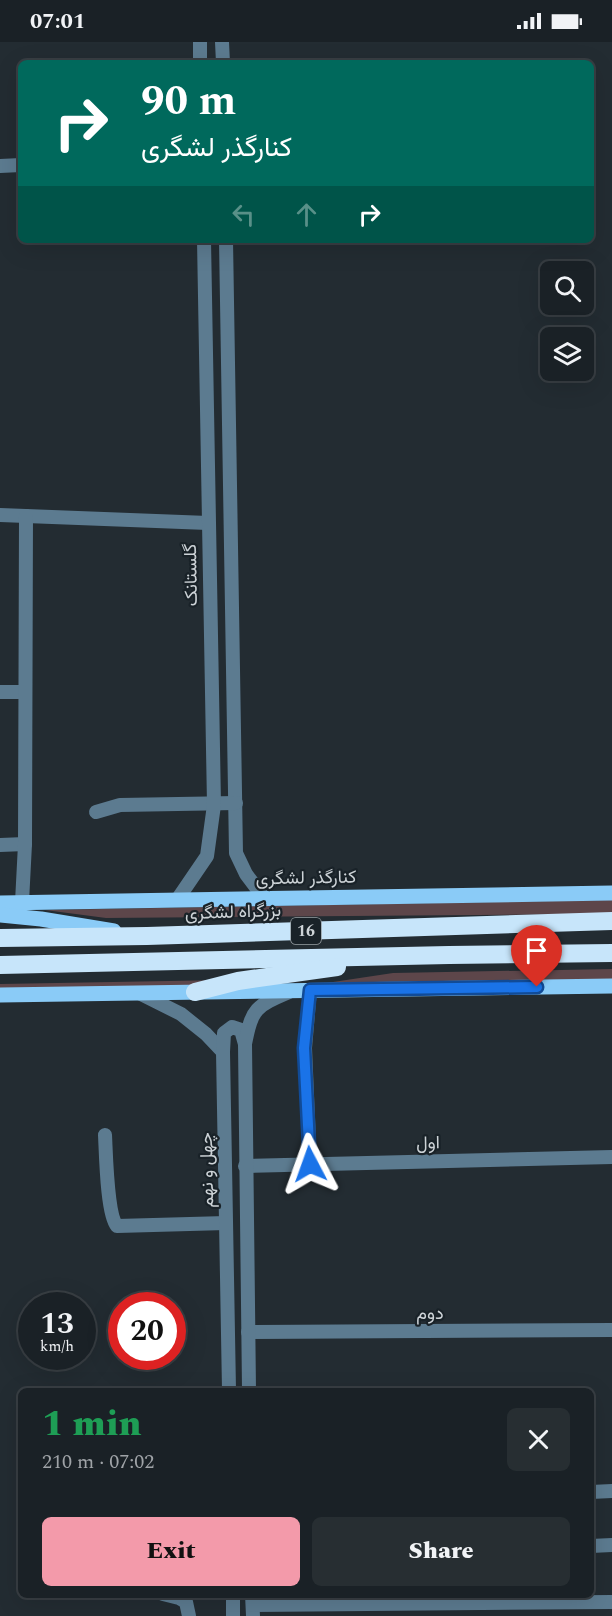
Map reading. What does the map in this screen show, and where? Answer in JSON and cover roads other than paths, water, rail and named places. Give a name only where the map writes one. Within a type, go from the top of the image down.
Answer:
[{"type":"highway","name":"بزرگراه لشگری","points":[[0,938],[147,936],[612,921]]},
{"type":"highway","name":"16","points":[[0,965],[612,953]]},
{"type":"highway","points":[[195,992],[238,981],[423,955]]},
{"type":"main road","name":"کنارگذر لشگری","points":[[0,903],[612,892]]},
{"type":"main road","points":[[0,915],[147,936]]},
{"type":"main road","points":[[0,995],[612,986]]},
{"type":"street","points":[[200,42],[200,60]]},
{"type":"street","points":[[222,42],[222,60]]},
{"type":"street","points":[[0,166],[18,165]]},
{"type":"street","name":"گلستانک","points":[[177,900],[207,856],[214,805],[204,243]]},
{"type":"street","points":[[226,243],[236,854],[246,874],[264,898]]},
{"type":"street","points":[[0,515],[208,523]]},
{"type":"street","points":[[22,902],[25,844],[26,516]]},
{"type":"street","points":[[0,692],[25,692]]},
{"type":"street","points":[[96,812],[120,805],[236,803]]},
{"type":"street","points":[[0,845],[25,844]]},
{"type":"street","points":[[310,990],[304,1048],[310,1164]]},
{"type":"street","points":[[249,1388],[245,1044],[249,1023],[256,1009],[291,991]]},
{"type":"street","points":[[139,993],[181,1014],[206,1034],[223,1052]]},
{"type":"street","points":[[223,1052],[224,1033],[232,1027],[241,1030],[245,1044]]},
{"type":"street","name":"چهل و نهم","points":[[223,1052],[229,1388]]},
{"type":"street","points":[[105,1135],[111,1209],[114,1223],[117,1226],[226,1222]]},
{"type":"street","name":"اول","points":[[245,1166],[612,1156]]},
{"type":"street","name":"دوم","points":[[248,1332],[612,1330]]},
{"type":"street","points":[[594,1492],[612,1491]]},
{"type":"street","points":[[594,1546],[612,1545]]},
{"type":"street","points":[[179,1598],[186,1602],[189,1616]]},
{"type":"street","points":[[233,1598],[233,1616]]},
{"type":"street","points":[[252,1605],[612,1602]]}]
